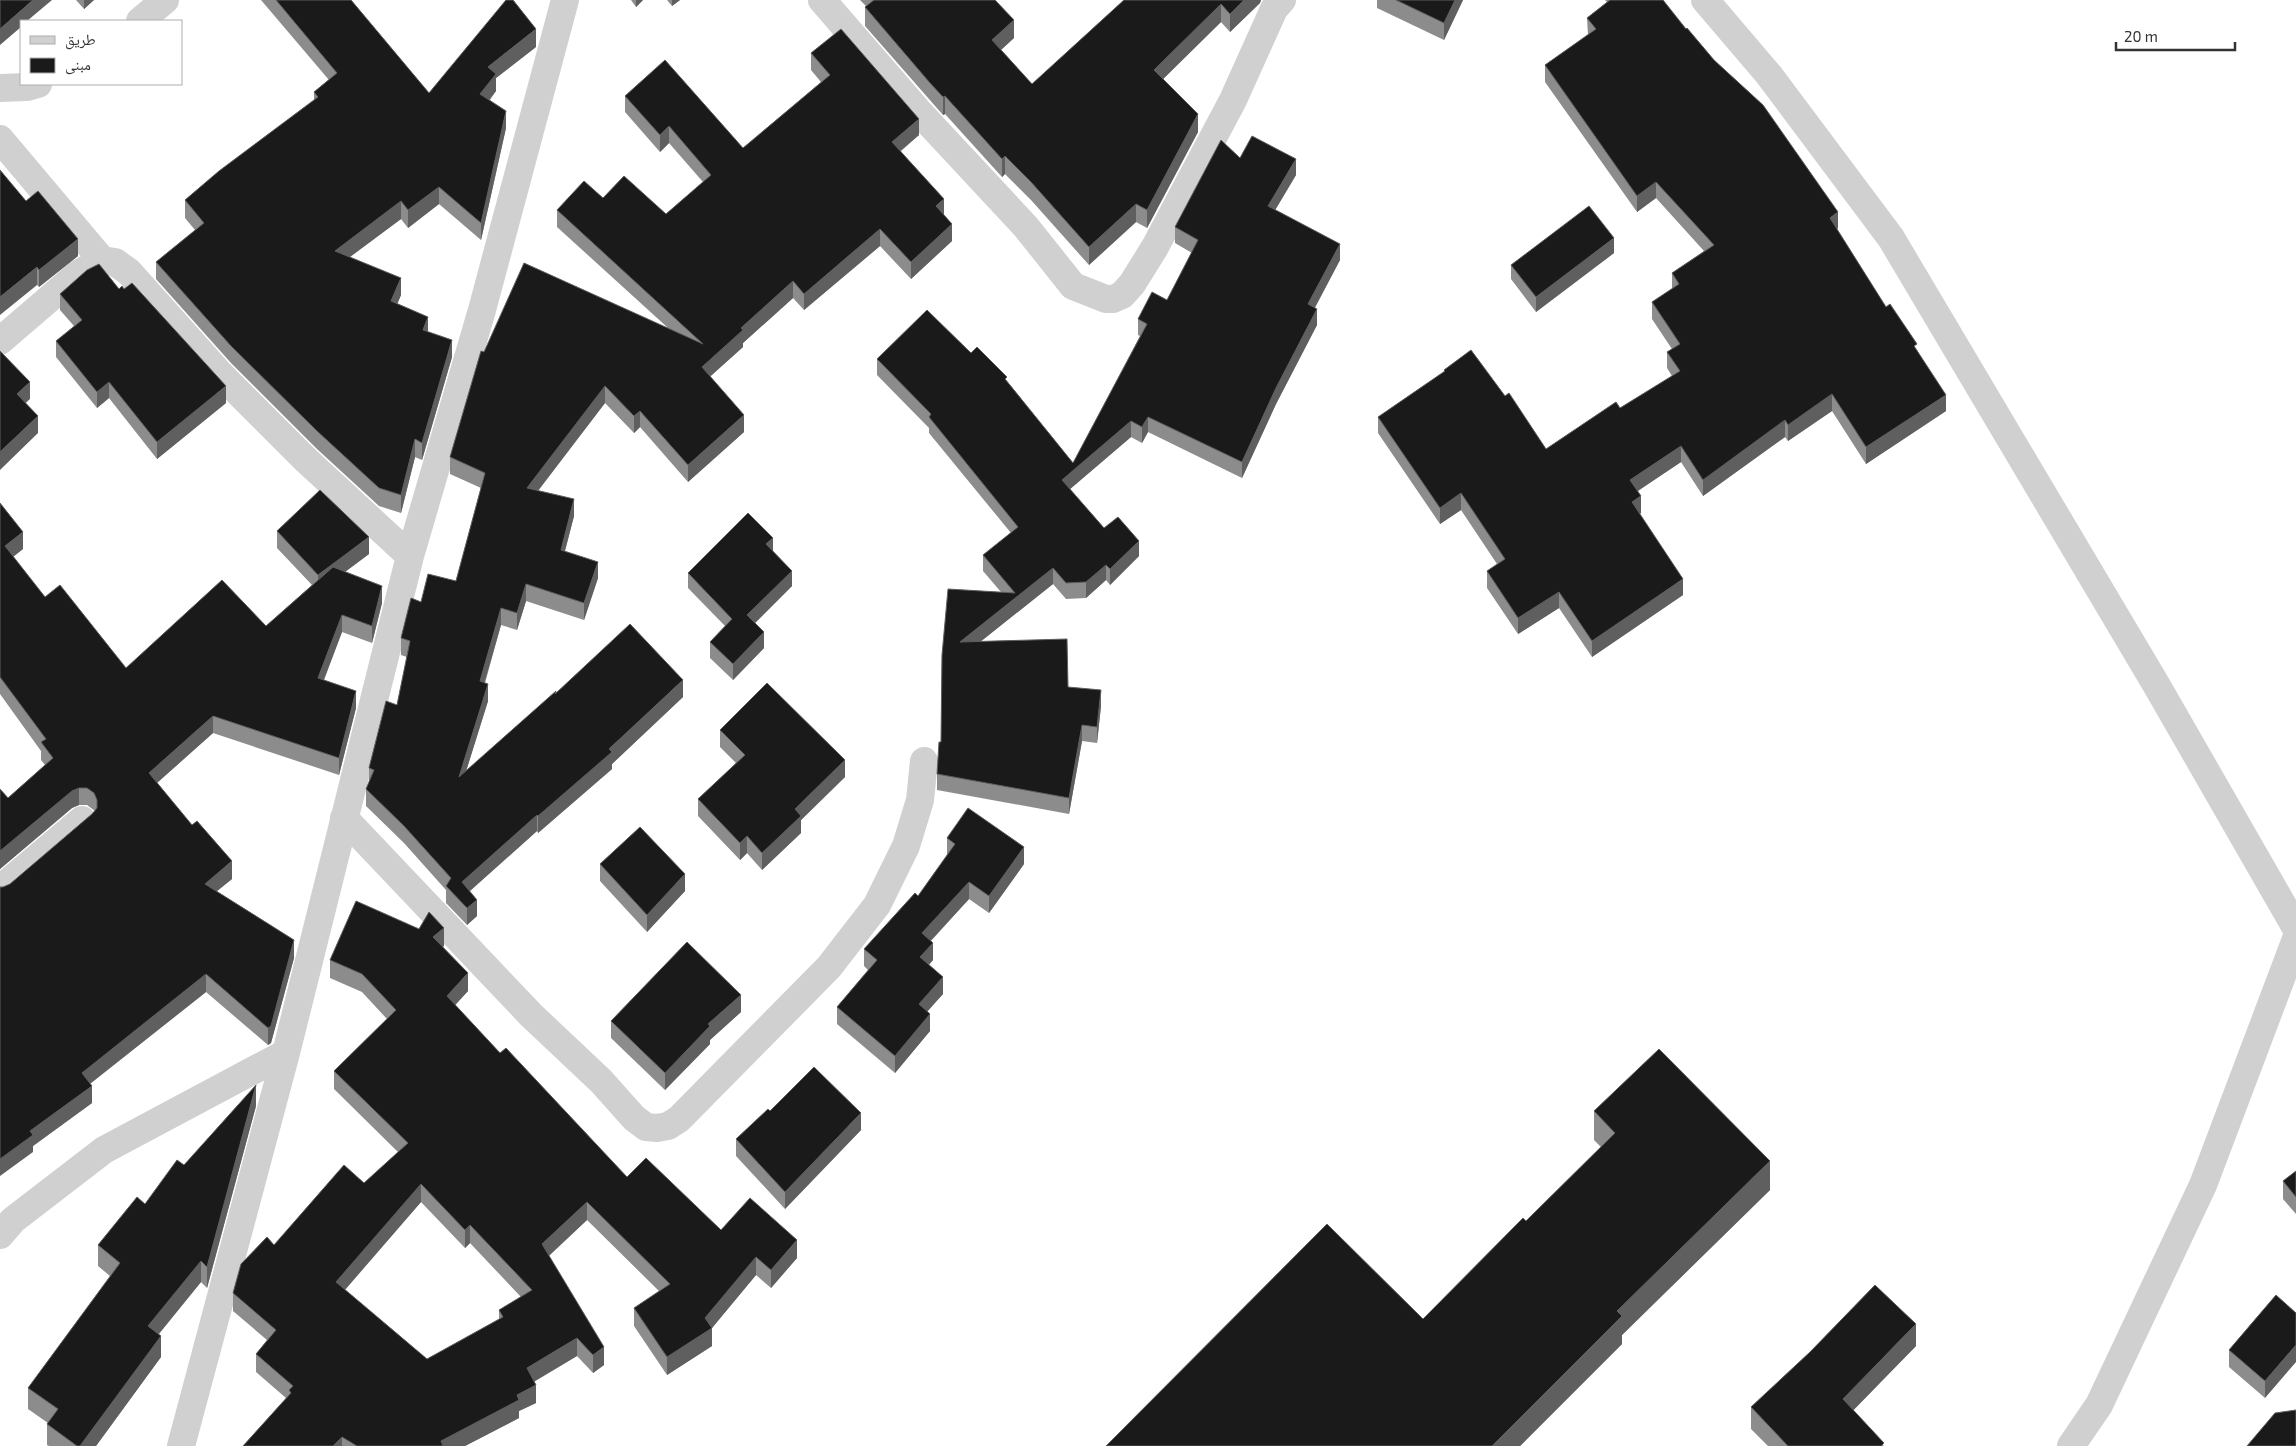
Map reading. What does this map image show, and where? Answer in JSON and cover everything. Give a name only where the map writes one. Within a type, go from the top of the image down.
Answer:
[{"type":"street","points":[[141,20],[165,0]]},
{"type":"street","points":[[181,1446],[286,1053],[410,556],[482,310],[565,0]]},
{"type":"street","points":[[822,0],[918,111],[1026,227],[1074,286],[1106,299],[1114,299],[1122,295],[1132,284],[1155,247],[1233,100],[1274,9],[1282,0]]},
{"type":"street","points":[[1705,0],[1770,75],[1891,238],[2157,686],[2296,928]]},
{"type":"street","points":[[0,88],[34,85]]},
{"type":"street","points":[[0,138],[102,260]]},
{"type":"street","points":[[0,341],[78,274],[102,260],[115,262],[129,272],[220,374],[306,460],[410,556]]},
{"type":"street","points":[[344,818],[531,1015],[601,1081],[634,1118],[646,1127],[657,1128],[668,1126],[679,1119],[829,967],[877,905],[906,846],[920,800],[924,761]]},
{"type":"street","points":[[0,889],[82,820]]},
{"type":"street","points":[[2071,1446],[2099,1405],[2203,1185],[2296,939]]},
{"type":"street","points":[[0,1236],[13,1220],[104,1150],[286,1053]]},
{"type":"building","points":[[0,0],[33,0],[0,29]]},
{"type":"building","points":[[276,0],[351,0],[429,93],[506,0],[513,0],[536,29],[488,67],[496,74],[480,94],[506,111],[481,223],[439,187],[408,210],[401,201],[335,251],[401,278],[391,301],[428,317],[423,330],[452,340],[422,443],[415,439],[401,495],[379,488],[317,431],[231,346],[156,262],[204,223],[185,200],[219,171],[318,97],[314,92],[337,73]]},
{"type":"building","points":[[874,0],[995,0],[1014,20],[992,40],[1032,84],[1124,0],[1244,0],[1230,14],[1221,4],[1154,70],[1198,114],[1147,210],[1136,204],[1089,247],[1031,182],[1005,156],[1002,159],[945,96],[943,97],[930,83],[865,7]]},
{"type":"building","points":[[1396,0],[1455,0],[1444,23]]},
{"type":"building","points":[[1610,0],[1663,0],[1714,60],[1763,105],[1838,212],[1830,218],[1886,307],[1890,304],[1917,344],[1914,346],[1946,395],[1866,447],[1832,394],[1788,425],[1785,420],[1703,480],[1681,446],[1630,480],[1641,496],[1632,502],[1683,579],[1592,641],[1559,592],[1518,618],[1487,571],[1505,559],[1461,493],[1440,508],[1378,417],[1445,371],[1471,350],[1505,396],[1509,393],[1546,449],[1616,402],[1620,408],[1680,371],[1667,352],[1680,344],[1652,302],[1679,284],[1672,273],[1714,245],[1656,182],[1637,196],[1545,65],[1596,29],[1587,18]]},
{"type":"building","points":[[841,29],[919,119],[892,142],[944,199],[936,206],[952,224],[911,262],[880,229],[804,294],[793,281],[741,328],[743,330],[702,367],[744,415],[688,465],[640,411],[634,416],[605,386],[527,488],[574,499],[561,550],[598,562],[584,603],[526,584],[517,613],[501,608],[480,681],[488,684],[459,777],[556,691],[555,694],[630,624],[683,680],[609,749],[612,752],[537,815],[462,882],[477,900],[467,908],[446,886],[451,878],[404,826],[366,789],[374,770],[369,768],[386,701],[397,705],[410,641],[401,638],[411,598],[421,602],[428,574],[456,581],[485,473],[450,457],[481,351],[484,352],[524,263],[703,344],[557,210],[584,181],[603,198],[624,176],[666,214],[711,175],[669,126],[660,135],[625,96],[665,60],[743,148],[830,75],[811,53]]},
{"type":"building","points":[[1252,136],[1296,159],[1268,206],[1340,244],[1308,304],[1317,309],[1276,388],[1242,462],[1148,417],[1142,427],[1131,421],[1062,480],[1104,528],[1118,517],[1139,541],[1110,569],[1106,565],[1086,582],[1066,583],[1053,568],[960,642],[1067,639],[1068,687],[1101,690],[1097,727],[1082,725],[1069,798],[937,774],[939,742],[941,742],[942,655],[948,589],[1015,593],[983,555],[1018,527],[929,417],[931,414],[877,359],[927,310],[971,353],[977,347],[1007,377],[1005,379],[1073,463],[1147,324],[1138,319],[1152,292],[1167,300],[1198,240],[1175,227],[1221,140],[1240,158]]},
{"type":"building","points":[[0,170],[26,201],[38,191],[78,239],[39,270],[37,267],[0,297]]},
{"type":"building","points":[[1589,206],[1614,238],[1536,297],[1511,265]]},
{"type":"building","points":[[99,264],[119,289],[122,286],[124,289],[132,283],[226,386],[157,442],[109,382],[97,392],[56,341],[82,320],[60,294],[87,270]]},
{"type":"building","points":[[0,351],[30,382],[17,394],[38,416],[0,452]]},
{"type":"building","points":[[320,490],[369,537],[318,575],[277,531]]},
{"type":"building","points":[[0,503],[23,532],[5,546],[45,597],[60,585],[126,668],[222,580],[266,626],[333,567],[382,586],[372,626],[342,615],[318,678],[356,691],[339,758],[213,716],[149,773],[192,825],[197,821],[232,861],[205,884],[294,940],[271,1026],[268,1028],[206,974],[82,1073],[92,1086],[30,1131],[33,1135],[0,1159],[0,887],[10,884],[92,814],[97,808],[97,800],[94,793],[87,788],[79,788],[72,791],[0,851],[0,789],[8,798],[53,758],[41,742],[46,739],[0,677]]},
{"type":"building","points":[[748,513],[773,538],[766,544],[792,571],[747,615],[764,632],[733,664],[710,642],[732,619],[688,573]]},
{"type":"building","points":[[767,683],[845,760],[795,809],[801,816],[762,853],[747,836],[740,843],[698,799],[745,755],[720,730]]},
{"type":"building","points":[[968,808],[1024,847],[989,896],[969,882],[922,933],[933,943],[920,957],[943,977],[919,1004],[930,1014],[895,1056],[837,1007],[877,960],[864,949],[915,893],[918,896],[955,844],[947,838]]},
{"type":"building","points":[[640,827],[685,874],[647,915],[600,864]]},
{"type":"building","points":[[356,901],[419,929],[429,912],[444,928],[433,937],[468,973],[447,996],[500,1053],[506,1048],[627,1177],[646,1158],[721,1230],[750,1198],[797,1240],[771,1270],[756,1257],[705,1318],[712,1328],[667,1357],[634,1308],[670,1284],[587,1202],[542,1244],[604,1347],[593,1355],[577,1338],[527,1368],[536,1385],[517,1395],[519,1400],[441,1441],[443,1446],[357,1446],[342,1437],[333,1446],[243,1446],[291,1393],[289,1390],[293,1386],[256,1354],[276,1330],[233,1293],[241,1264],[267,1237],[274,1245],[344,1165],[364,1183],[408,1143],[334,1071],[396,1010],[362,974],[330,960]],"holes":[[[421,1184],[465,1230],[470,1225],[532,1290],[499,1310],[503,1317],[427,1359],[336,1282]]]},
{"type":"building","points":[[687,942],[741,995],[708,1024],[710,1026],[665,1073],[611,1021]]},
{"type":"building","points":[[1659,1049],[1770,1161],[1617,1311],[1622,1316],[1492,1446],[1106,1446],[1327,1224],[1423,1319],[1523,1218],[1526,1221],[1615,1133],[1594,1111]]},
{"type":"building","points":[[814,1067],[861,1113],[785,1192],[736,1139],[768,1109],[770,1111]]},
{"type":"building","points":[[256,1085],[207,1267],[201,1261],[148,1326],[161,1336],[80,1446],[77,1446],[47,1424],[58,1409],[28,1388],[120,1263],[98,1245],[137,1197],[145,1204],[177,1160],[184,1165]]},
{"type":"building","points":[[2296,1171],[2296,1197],[2283,1181]]},
{"type":"building","points":[[1875,1285],[1916,1324],[1843,1399],[1884,1443],[1881,1446],[1788,1446],[1751,1407],[1810,1352]]},
{"type":"building","points":[[2276,1295],[2296,1313],[2296,1345],[2265,1381],[2229,1350]]},
{"type":"building","points":[[2296,1410],[2296,1446],[2247,1446],[2275,1413]]}]
